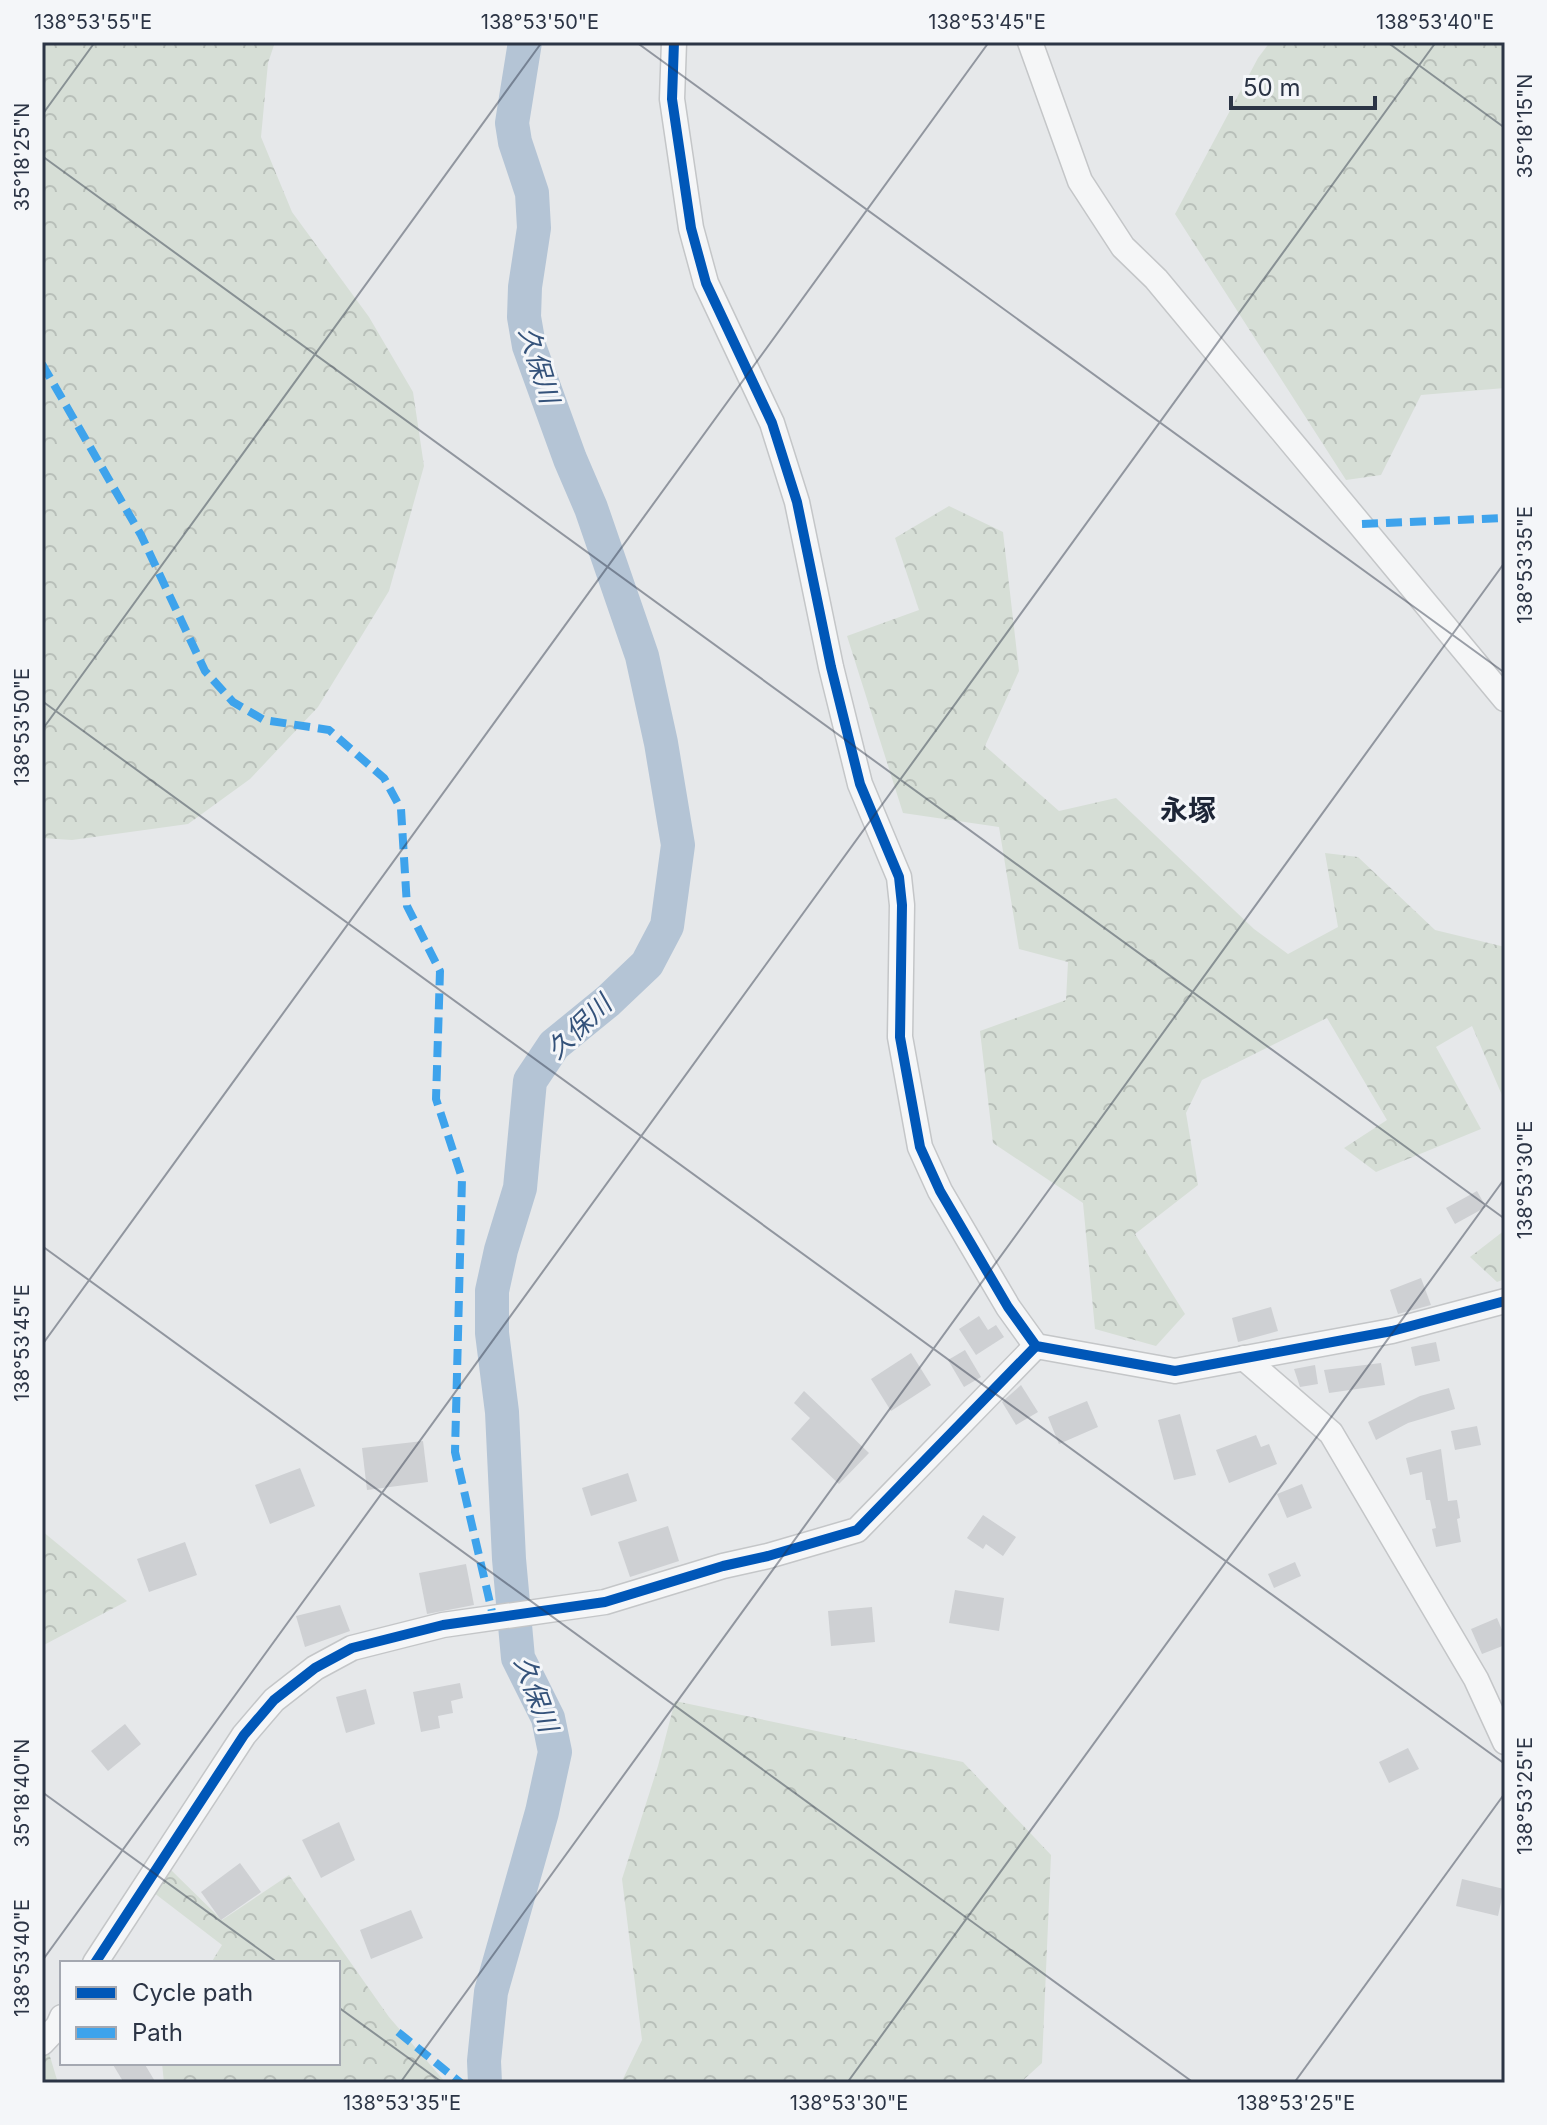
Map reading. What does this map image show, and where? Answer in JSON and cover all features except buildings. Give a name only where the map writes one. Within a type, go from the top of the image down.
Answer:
[{"type":"street","points":[[674,42],[672,99],[691,228],[706,283],[772,423],[797,502],[831,667],[860,784],[899,877],[902,905],[900,1037],[920,1147],[940,1191],[1008,1307],[1036,1346],[1175,1371],[1392,1331],[1505,1301]]},
{"type":"street","points":[[1030,42],[1080,181],[1123,247],[1156,279],[1505,699]]},
{"type":"street","points":[[96,1961],[236,1746],[274,1700],[315,1668],[352,1648],[443,1625],[605,1602],[857,1530],[1036,1346]]},
{"type":"street","points":[[1244,1358],[1331,1433],[1476,1679],[1505,1742]]},
{"type":"street","points":[[42,2043],[60,2022]]},
{"type":"green space","points":[[42,42],[275,42],[268,63],[261,137],[292,212],[369,317],[413,392],[424,466],[389,591],[318,707],[250,779],[188,824],[72,840],[42,838]]},
{"type":"green space","points":[[1270,42],[1505,42],[1505,388],[1421,395],[1381,475],[1346,480],[1175,214],[1258,58]]},
{"type":"green space","points":[[949,506],[1003,532],[1019,671],[985,746],[1059,811],[1116,798],[1254,929],[1288,954],[1338,927],[1325,853],[1358,857],[1435,930],[1505,947],[1505,1102],[1472,1026],[1436,1047],[1481,1129],[1376,1172],[1344,1148],[1387,1120],[1327,1018],[1202,1080],[1186,1113],[1198,1185],[1135,1234],[1185,1314],[1156,1346],[1095,1329],[1083,1203],[993,1143],[980,1031],[1066,1000],[1068,962],[1019,949],[999,827],[903,813],[847,636],[919,610],[895,538]]},
{"type":"green space","points":[[1505,1230],[1505,1279],[1497,1282],[1470,1257]]},
{"type":"green space","points":[[42,1531],[127,1601],[42,1646]]},
{"type":"green space","points":[[675,1701],[963,1762],[1051,1855],[1042,2063],[1020,2083],[621,2083],[642,2040],[622,1879]]},
{"type":"green space","points":[[171,1870],[222,1920],[289,1875],[389,2017],[446,2083],[164,2083],[162,2065],[340,2065],[340,1961],[212,1961],[222,1945],[145,1886]]},
{"type":"green space","points":[[45,2040],[58,2083],[42,2083],[42,2041]]},
{"type":"waterway","name":"久保川","points":[[485,2083],[484,2061],[491,1992],[542,1812],[555,1752],[548,1718],[518,1658],[509,1559],[502,1412],[492,1333],[492,1291],[520,1188],[530,1081],[554,1045],[647,964],[667,926],[678,845],[642,656],[591,508],[529,346],[524,317],[534,228],[532,193],[512,123],[525,42]]},
{"type":"marked path","points":[[42,364],[141,535],[205,671],[233,702],[264,720],[329,730],[384,778],[401,809],[407,906],[440,971],[436,1099],[462,1178],[455,1452],[493,1616]]},
{"type":"marked path","points":[[1362,524],[1505,518]]},
{"type":"marked path","points":[[398,2032],[461,2083]]},
{"type":"cycle path","points":[[674,42],[672,99],[691,228],[706,283],[772,423],[797,502],[831,667],[860,784],[899,877],[902,905],[900,1037],[920,1147],[940,1191],[1008,1307],[1036,1346],[1175,1371],[1392,1331],[1505,1301]]},
{"type":"cycle path","points":[[96,1961],[244,1735],[274,1700],[315,1668],[352,1648],[443,1625],[605,1602],[857,1530],[1036,1346]]},
{"type":"district","name":"永塚","points":[[1188,810]]}]
